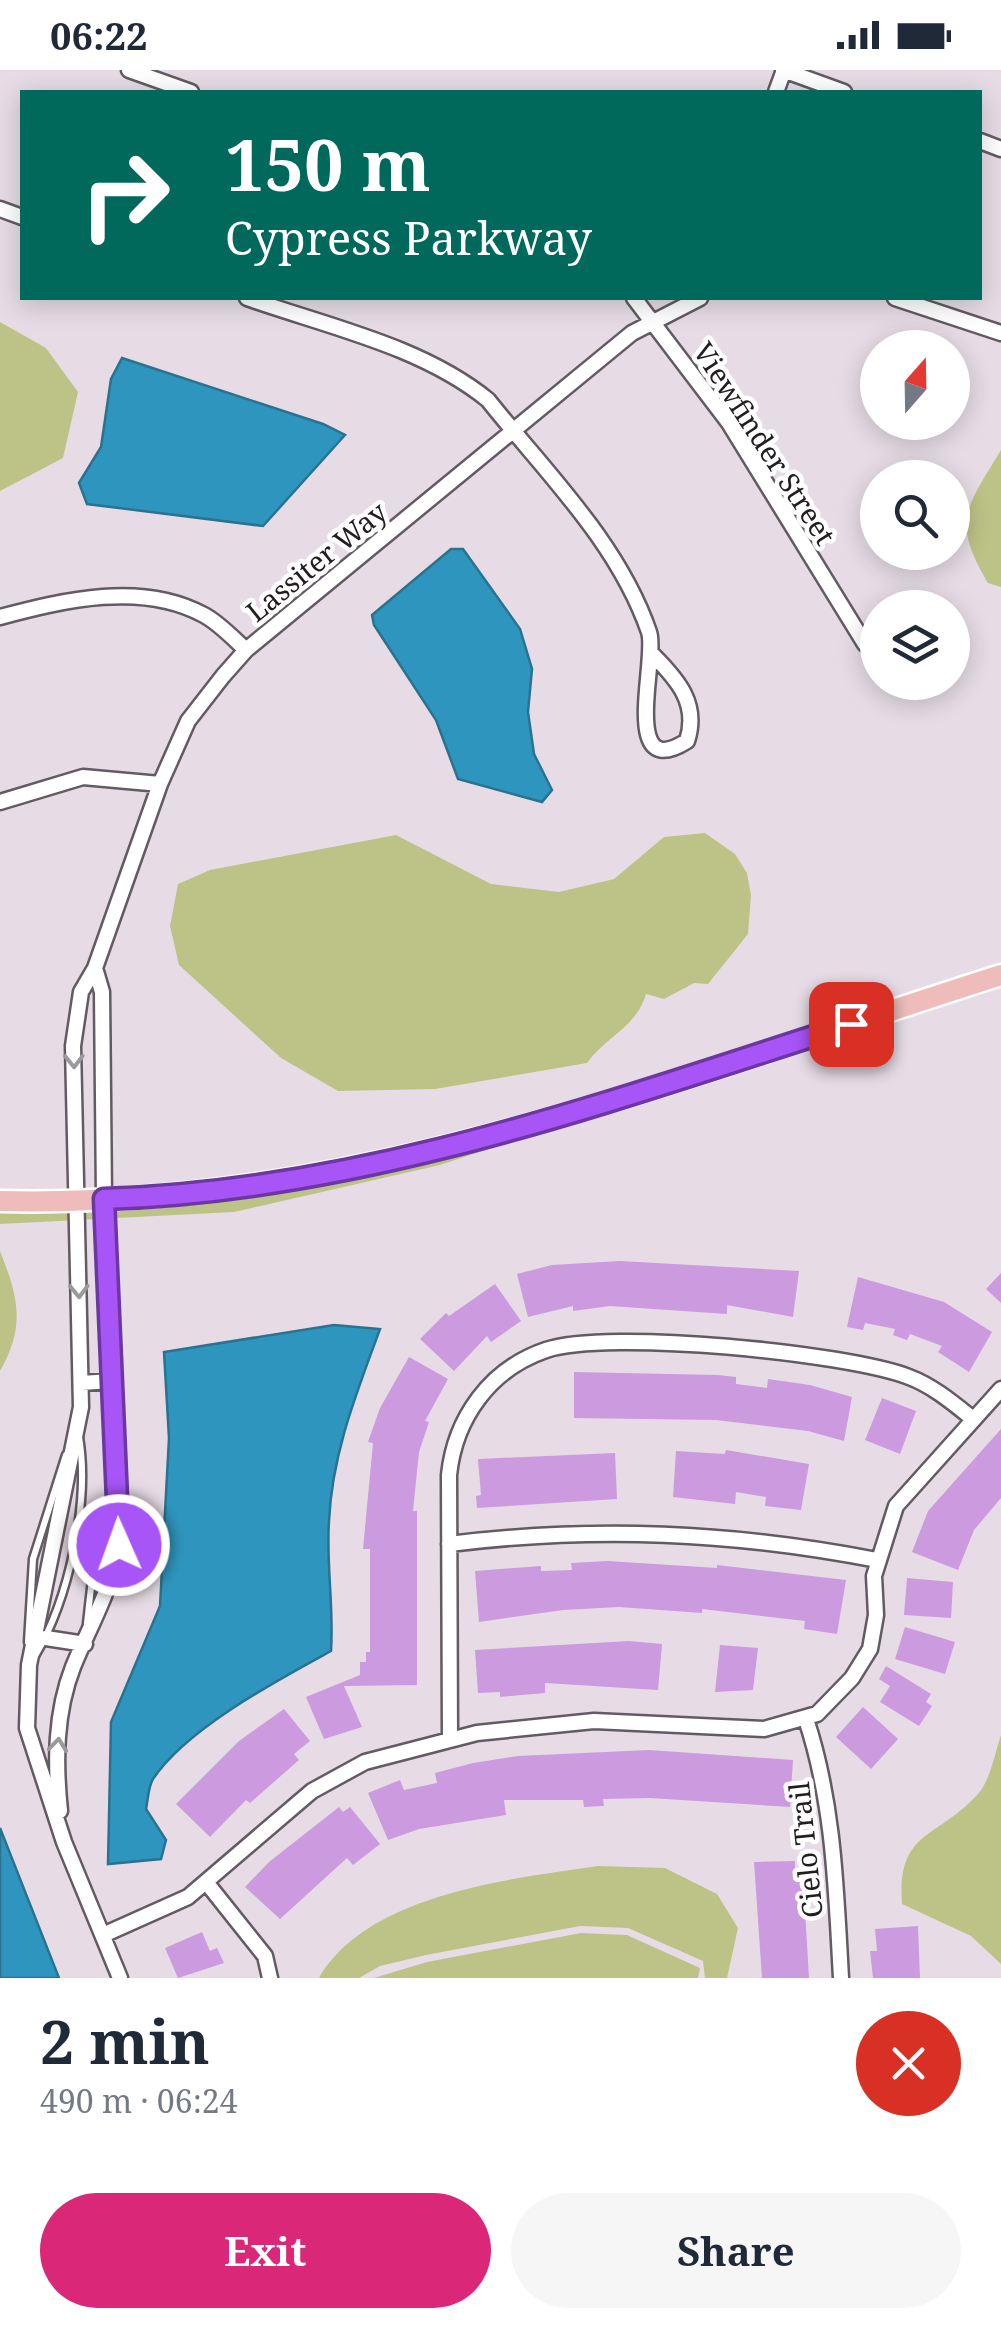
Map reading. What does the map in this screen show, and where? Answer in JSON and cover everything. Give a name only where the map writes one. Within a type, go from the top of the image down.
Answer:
[{"type":"main road","points":[[0,1201],[104,1199],[284,1182],[483,1140],[1001,975]]},
{"type":"street","points":[[130,70],[185,90]]},
{"type":"street","points":[[784,70],[839,90]]},
{"type":"street","points":[[253,300],[422,360],[466,382],[488,400],[614,559],[650,634],[652,655],[644,729],[650,743],[661,749],[676,748],[687,741],[692,724],[691,705],[675,676],[652,655]]},
{"type":"street","name":"Viewfinder Street","points":[[636,300],[729,423],[860,636]]},
{"type":"street","name":"Lassiter Way","points":[[64,1842],[27,1728],[29,1665],[77,1426],[81,1383],[75,1017],[160,784],[188,721],[246,650],[654,320],[696,300]]},
{"type":"street","points":[[901,300],[1001,333]]},
{"type":"street","points":[[0,616],[76,597],[142,599],[180,605],[206,616],[246,650]]},
{"type":"street","points":[[0,802],[83,777],[160,784]]},
{"type":"street","name":"Lassiter Way","points":[[64,1842],[56,1767],[62,1710],[112,1583],[118,1529],[104,1199],[102,992],[95,968]]},
{"type":"street","points":[[450,1740],[452,1443],[488,1386],[514,1364],[547,1350],[582,1342],[731,1347],[876,1366],[939,1392],[972,1419]]},
{"type":"street","points":[[81,1383],[112,1380]]},
{"type":"street","points":[[102,1936],[188,1897],[337,1774],[450,1740],[594,1721],[764,1729],[806,1719],[834,1698],[870,1649],[878,1560],[896,1506],[1001,1389]]},
{"type":"street","points":[[449,1544],[624,1530],[725,1535],[878,1560]]},
{"type":"street","points":[[46,1638],[85,1644]]},
{"type":"street","name":"Cielo Trail","points":[[806,1719],[822,1767],[834,1841],[841,1978]]},
{"type":"street","points":[[64,1842],[120,1978]]},
{"type":"street","points":[[206,1882],[265,1956],[270,1978]]},
{"type":"lane","points":[[29,1665],[56,1621],[79,1510],[84,1469],[77,1426]]},
{"type":"lane","points":[[85,1644],[94,1561],[118,1529]]},
{"type":"green space","points":[[0,322],[46,348],[78,392],[63,458],[0,491]]},
{"type":"green space","points":[[1001,450],[1001,587],[988,583],[970,547],[970,507]]},
{"type":"green space","points":[[705,833],[735,854],[747,873],[751,895],[748,934],[708,984],[694,983],[664,999],[646,994],[628,1024],[587,1063],[435,1089],[338,1091],[281,1058],[179,965],[170,926],[178,884],[210,870],[396,835],[491,884],[559,892],[614,879],[664,837]]},
{"type":"green space","points":[[577,1120],[440,1165],[234,1212],[0,1224],[0,1210],[220,1196],[363,1174]]},
{"type":"green space","points":[[0,1251],[15,1297],[16,1325],[14,1340],[0,1371]]},
{"type":"green space","points":[[1001,1735],[1001,1964],[971,1936],[902,1904],[902,1880],[913,1849],[978,1794]]},
{"type":"green space","points":[[598,1866],[665,1868],[717,1894],[738,1928],[727,1978],[705,1978],[703,1961],[628,1928],[580,1926],[426,1955],[380,1966],[359,1978],[319,1978],[341,1950],[370,1927],[405,1909],[484,1885]]},
{"type":"green space","points":[[581,1933],[627,1935],[700,1968],[698,1978],[374,1978],[427,1962]]},
{"type":"water","points":[[122,358],[323,424],[345,435],[263,526],[87,504],[79,483],[101,447],[111,379]]},
{"type":"water","points":[[451,549],[463,549],[520,629],[532,669],[528,712],[534,754],[552,790],[542,802],[458,779],[436,720],[374,625],[372,615]]},
{"type":"water","points":[[334,1325],[380,1329],[347,1423],[331,1496],[331,1651],[235,1707],[168,1760],[151,1782],[146,1809],[166,1840],[161,1859],[108,1864],[111,1722],[160,1606],[169,1438],[164,1352]]},
{"type":"water","points":[[0,1828],[59,1978],[0,1978]]},
{"type":"building","points":[[620,1261],[799,1271],[793,1317],[727,1305],[727,1314],[610,1306],[573,1311],[573,1306],[528,1317],[517,1274],[552,1265]]},
{"type":"building","points":[[1001,1273],[1001,1303],[986,1289]]},
{"type":"building","points":[[858,1277],[944,1302],[992,1332],[969,1372],[938,1352],[942,1346],[910,1334],[907,1340],[893,1335],[895,1329],[865,1323],[863,1330],[847,1327]]},
{"type":"building","points":[[495,1284],[521,1321],[491,1342],[487,1336],[454,1371],[420,1339],[446,1313],[449,1316]]},
{"type":"building","points":[[409,1357],[448,1379],[425,1421],[429,1422],[419,1452],[413,1511],[417,1511],[417,1685],[344,1686],[362,1727],[324,1739],[306,1697],[360,1675],[360,1662],[366,1662],[366,1652],[370,1652],[370,1549],[363,1549],[373,1443],[368,1442],[380,1408]]},
{"type":"building","points":[[574,1372],[717,1375],[736,1377],[736,1384],[767,1388],[768,1379],[852,1397],[844,1441],[808,1431],[716,1420],[574,1418]]},
{"type":"building","points":[[882,1398],[916,1411],[900,1454],[865,1440]]},
{"type":"building","points":[[1001,1429],[1001,1498],[974,1530],[958,1570],[912,1552],[928,1511]]},
{"type":"building","points":[[726,1450],[809,1464],[801,1510],[765,1506],[766,1497],[736,1492],[735,1504],[673,1497],[676,1451],[725,1454]]},
{"type":"building","points":[[615,1453],[617,1499],[477,1508],[476,1496],[481,1495],[478,1459]]},
{"type":"building","points":[[571,1563],[717,1565],[846,1580],[837,1634],[804,1629],[805,1621],[702,1609],[702,1613],[619,1607],[563,1610],[479,1622],[475,1571],[541,1566],[541,1571],[572,1570]]},
{"type":"building","points":[[907,1578],[953,1582],[951,1618],[904,1615]]},
{"type":"building","points":[[905,1627],[955,1642],[945,1674],[895,1659]]},
{"type":"building","points":[[629,1641],[662,1644],[658,1690],[545,1683],[545,1693],[500,1697],[500,1692],[478,1693],[475,1650]]},
{"type":"building","points":[[720,1645],[758,1648],[753,1690],[715,1692]]},
{"type":"building","points":[[886,1666],[931,1694],[926,1702],[932,1706],[919,1726],[880,1702],[890,1686],[879,1679]]},
{"type":"building","points":[[863,1707],[898,1739],[871,1769],[836,1737]]},
{"type":"building","points":[[284,1709],[310,1741],[294,1754],[299,1760],[250,1803],[246,1800],[210,1837],[176,1804],[239,1741]]},
{"type":"building","points":[[649,1750],[793,1760],[790,1807],[650,1798],[603,1799],[604,1806],[584,1807],[583,1800],[504,1800],[506,1815],[419,1829],[388,1840],[368,1793],[400,1780],[404,1790],[437,1783],[435,1773],[518,1756]]},
{"type":"building","points":[[339,1807],[343,1812],[350,1807],[380,1844],[353,1865],[347,1858],[280,1919],[245,1887],[269,1862]]},
{"type":"building","points":[[795,1861],[795,1876],[803,1876],[809,1978],[762,1978],[754,1862]]},
{"type":"building","points":[[918,1926],[920,1978],[873,1978],[870,1951],[877,1951],[875,1929]]},
{"type":"building","points":[[202,1932],[210,1951],[217,1948],[224,1963],[178,1978],[165,1948]]},
{"type":"route","points":[[119,1545],[104,1199],[174,1195],[312,1177],[483,1140],[851,1024]]}]
